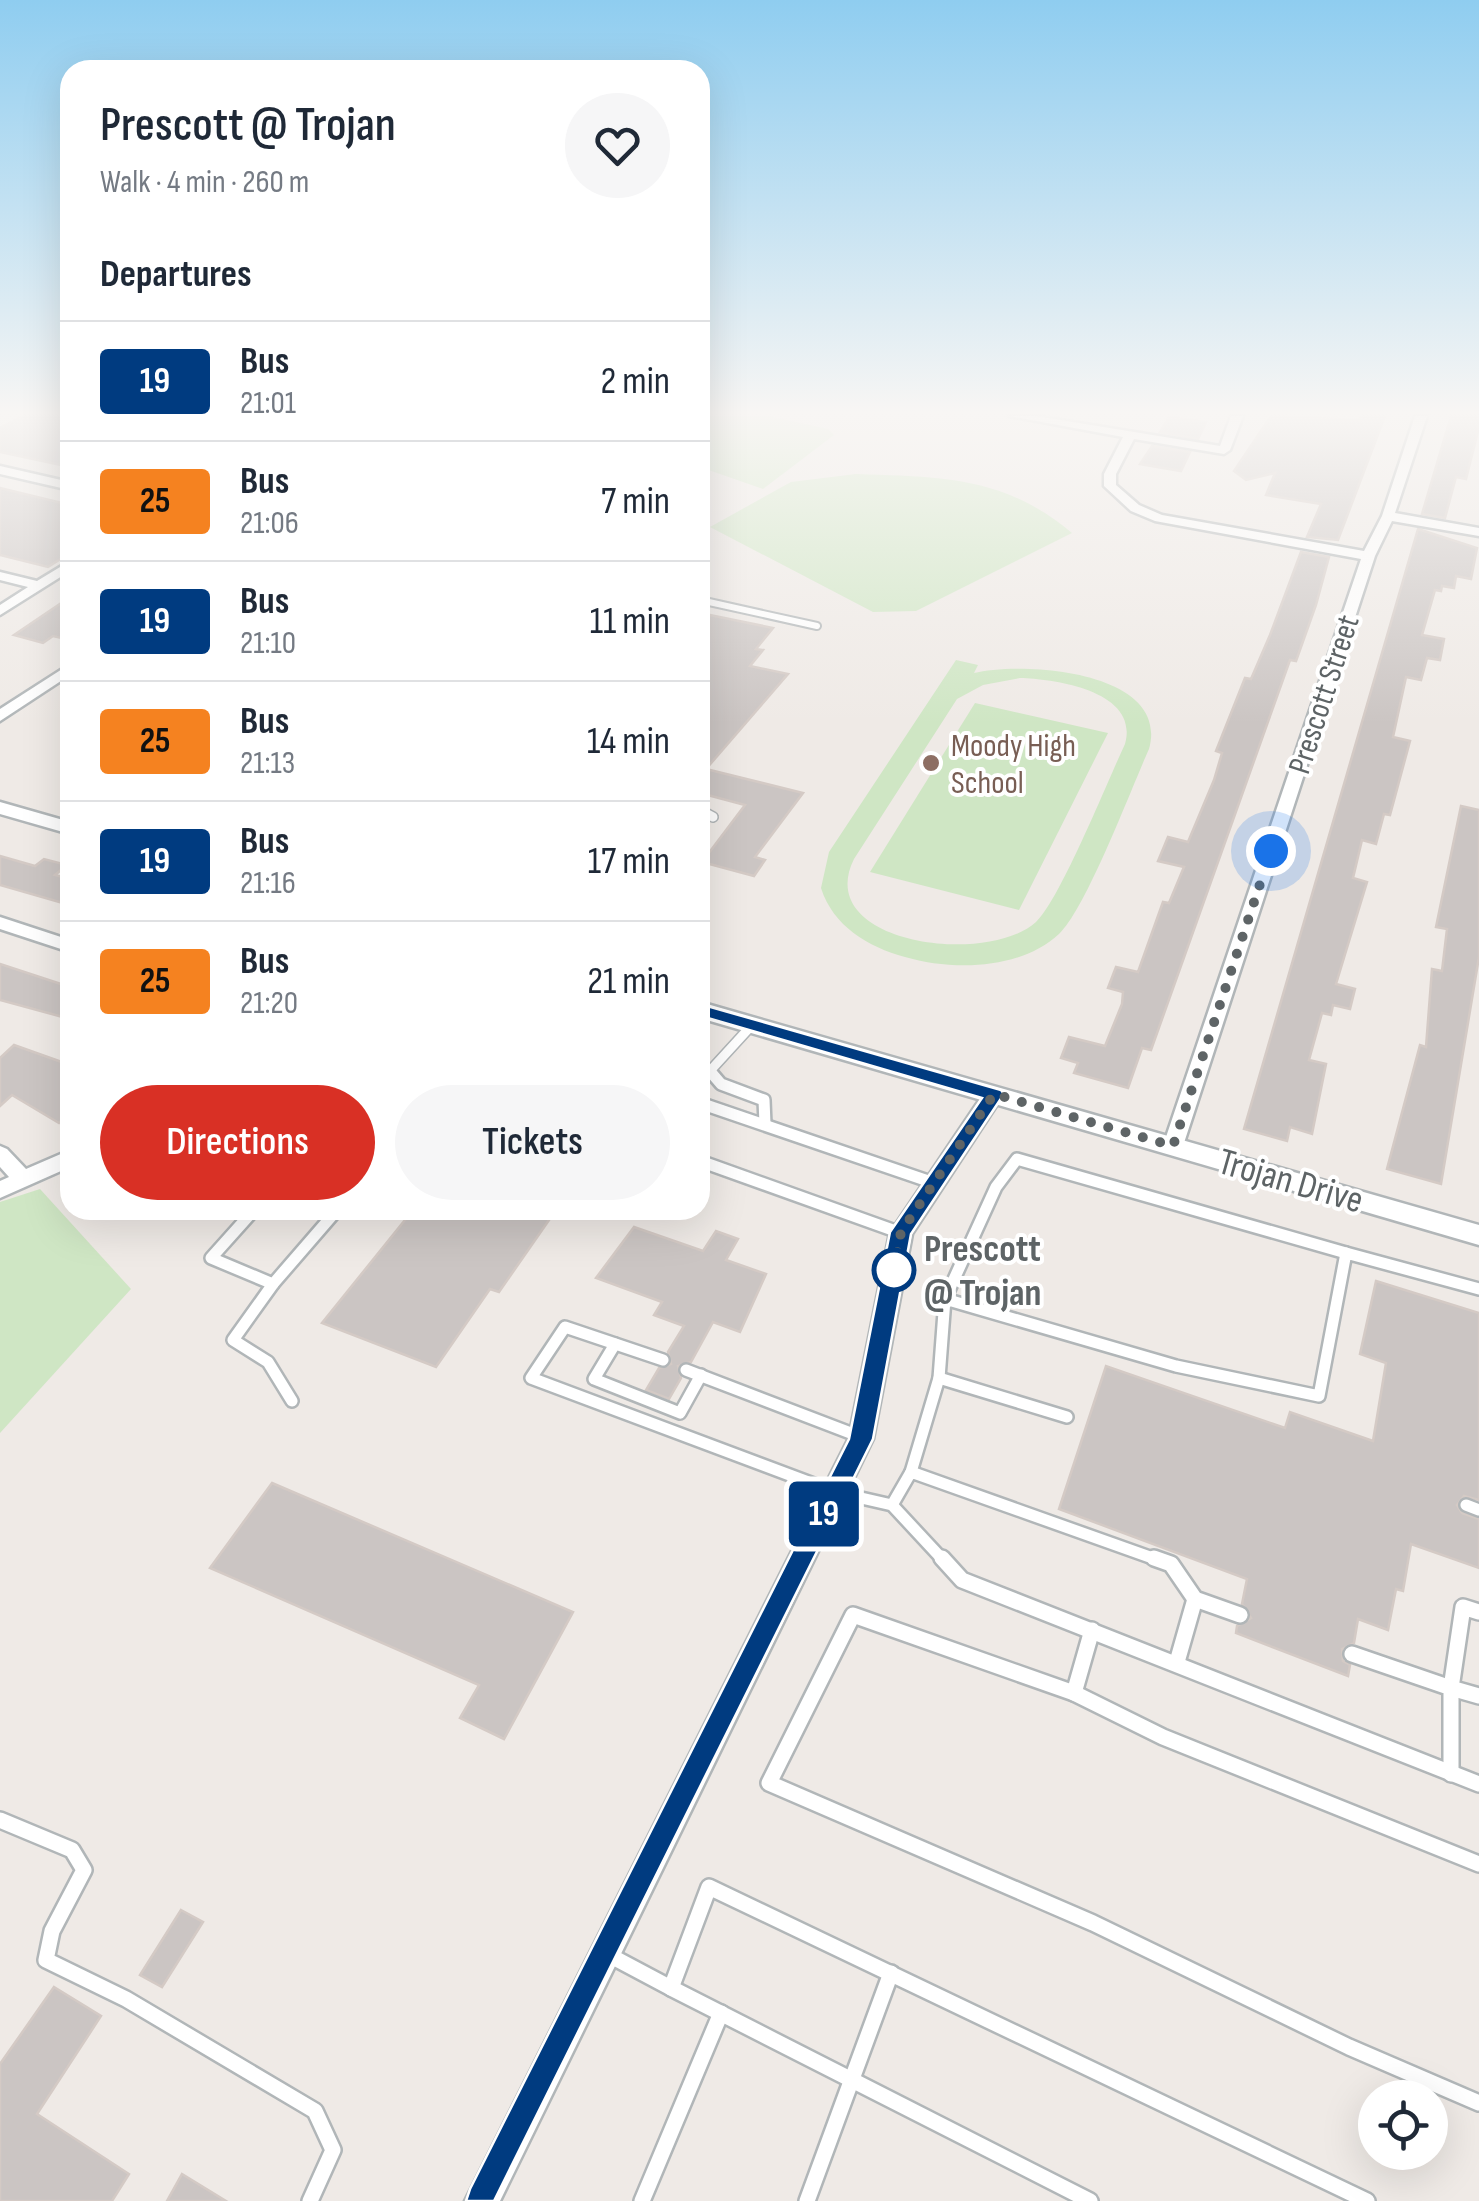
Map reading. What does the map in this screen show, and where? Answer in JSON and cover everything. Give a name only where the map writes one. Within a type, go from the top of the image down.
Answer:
[{"type":"street","points":[[1163,519],[1368,556]]},
{"type":"street","name":"Prescott Street","points":[[1173,1146],[1368,556],[1387,519]]},
{"type":"street","points":[[1403,519],[1479,532]]},
{"type":"street","points":[[0,611],[60,571]]},
{"type":"street","points":[[0,576],[38,585]]},
{"type":"street","points":[[0,716],[60,675]]},
{"type":"street","points":[[0,808],[60,825]]},
{"type":"street","points":[[0,923],[60,943]]},
{"type":"street","name":"Trojan Drive","points":[[710,1013],[1479,1236]]},
{"type":"street","points":[[482,2201],[862,1437],[901,1232],[994,1094]]},
{"type":"street","points":[[0,1154],[23,1178]]},
{"type":"street","points":[[0,1190],[60,1162]]},
{"type":"lane","points":[[710,602],[817,626]]},
{"type":"lane","points":[[710,1069],[752,1025]]},
{"type":"lane","points":[[710,1073],[720,1084],[764,1100],[765,1124]]},
{"type":"lane","points":[[710,1106],[934,1184]]},
{"type":"lane","points":[[892,1504],[912,1472],[939,1378],[945,1300],[996,1188],[1016,1159],[1479,1289]]},
{"type":"lane","points":[[710,1165],[901,1232]]},
{"type":"lane","points":[[245,1220],[212,1258],[274,1284]]},
{"type":"lane","points":[[292,1401],[268,1362],[233,1340],[274,1284],[329,1220]]},
{"type":"lane","points":[[945,1300],[1176,1366],[1318,1396],[1346,1253]]},
{"type":"lane","points":[[663,1360],[565,1327],[531,1378],[835,1492],[892,1504],[962,1580],[1479,1784]]},
{"type":"lane","points":[[615,1344],[594,1379],[680,1413],[701,1375]]},
{"type":"lane","points":[[686,1370],[862,1437]]},
{"type":"lane","points":[[939,1378],[1067,1416]]},
{"type":"lane","points":[[912,1472],[1171,1564],[1195,1599],[1240,1615]]},
{"type":"lane","points":[[1177,1662],[1195,1599]]},
{"type":"lane","points":[[1451,1774],[1451,1688],[1463,1607],[1479,1612]]},
{"type":"lane","points":[[1479,1864],[1163,1737],[1074,1693],[853,1615],[769,1783],[1093,1923],[1349,2047],[1479,2104]]},
{"type":"lane","points":[[1074,1693],[1092,1630]]},
{"type":"lane","points":[[1352,1654],[1479,1696]]},
{"type":"lane","points":[[0,1820],[72,1850],[84,1870],[52,1931],[46,1960],[126,1999],[315,2111],[333,2150],[310,2201]]},
{"type":"lane","points":[[671,1988],[709,1886],[1367,2201]]},
{"type":"lane","points":[[605,1954],[1090,2201]]},
{"type":"lane","points":[[807,2201],[891,1973]]},
{"type":"lane","points":[[642,2201],[721,2012]]},
{"type":"green space","points":[[725,519],[1053,519],[1072,533],[916,611],[873,612],[710,527]]},
{"type":"green space","points":[[956,660],[978,665],[974,673],[1024,669],[1087,677],[1116,687],[1138,702],[1150,723],[1149,749],[1082,900],[1059,934],[1025,955],[985,964],[944,964],[905,957],[865,941],[843,924],[821,888],[829,852]],"holes":[[[1020,678],[1091,691],[1120,711],[1126,726],[1125,744],[1058,890],[1036,922],[1012,936],[981,943],[945,944],[910,939],[880,928],[858,911],[848,888],[854,859],[957,699],[983,685]]]},
{"type":"green space","points":[[975,703],[1108,733],[1019,910],[870,872]]},
{"type":"green space","points":[[40,1189],[60,1211],[60,1220],[68,1220],[131,1289],[0,1433],[0,1202]]},
{"type":"building","points":[[0,519],[60,519],[60,559],[48,567],[0,555]]},
{"type":"building","points":[[1315,519],[1346,519],[1338,540],[1307,537]]},
{"type":"building","points":[[1418,529],[1477,548],[1471,579],[1456,576],[1454,588],[1442,586],[1441,591],[1435,590],[1422,635],[1444,639],[1440,660],[1427,658],[1421,680],[1406,677],[1393,737],[1410,741],[1390,815],[1384,814],[1376,844],[1362,840],[1353,878],[1367,882],[1336,984],[1355,989],[1350,1009],[1333,1005],[1331,1015],[1322,1013],[1309,1060],[1326,1064],[1312,1134],[1290,1127],[1287,1141],[1244,1129]]},
{"type":"building","points":[[1301,552],[1329,557],[1316,605],[1296,661],[1290,660],[1151,1050],[1142,1048],[1128,1088],[1074,1073],[1078,1063],[1061,1058],[1069,1037],[1105,1046],[1122,1004],[1123,992],[1108,988],[1116,967],[1138,972],[1163,902],[1169,903],[1184,867],[1158,861],[1168,837],[1188,842],[1214,780],[1222,753],[1216,751],[1245,678],[1251,679],[1270,635]]},
{"type":"building","points":[[60,604],[60,638],[53,636],[43,643],[14,635]]},
{"type":"building","points":[[710,615],[773,628],[756,649],[763,650],[750,666],[788,674],[710,764]]},
{"type":"building","points":[[710,770],[803,793],[755,857],[765,860],[754,876],[710,864],[710,851],[745,805],[710,796]]},
{"type":"building","points":[[1461,806],[1479,810],[1479,957],[1441,1184],[1387,1169],[1420,1045],[1426,1047],[1432,969],[1442,971],[1447,929],[1436,927]]},
{"type":"building","points":[[0,856],[35,866],[44,859],[60,863],[55,875],[60,876],[60,902],[0,885]]},
{"type":"building","points":[[0,964],[60,984],[60,1016],[0,1000]]},
{"type":"building","points":[[14,1045],[60,1061],[60,1122],[12,1095],[0,1106],[0,1058]]},
{"type":"building","points":[[405,1220],[549,1220],[499,1292],[490,1289],[436,1367],[322,1323]]},
{"type":"building","points":[[634,1227],[703,1251],[716,1231],[738,1239],[726,1260],[766,1274],[740,1332],[713,1322],[691,1362],[678,1366],[681,1378],[669,1399],[646,1390],[659,1368],[671,1364],[668,1352],[684,1326],[654,1315],[662,1302],[596,1278]]},
{"type":"building","points":[[1376,1281],[1479,1313],[1479,1500],[1464,1496],[1457,1505],[1462,1513],[1479,1519],[1479,1568],[1411,1544],[1403,1591],[1396,1589],[1388,1630],[1358,1619],[1354,1643],[1342,1649],[1343,1661],[1350,1665],[1348,1676],[1236,1633],[1237,1626],[1251,1618],[1242,1604],[1247,1579],[1059,1509],[1106,1366],[1285,1428],[1290,1412],[1373,1441],[1386,1363],[1360,1354]]},
{"type":"building","points":[[272,1483],[573,1612],[504,1739],[460,1718],[479,1685],[210,1568]]},
{"type":"building","points":[[181,1910],[203,1922],[162,1987],[140,1975]]},
{"type":"building","points":[[54,1987],[101,2016],[37,2114],[129,2174],[112,2201],[0,2201],[0,2064]]},
{"type":"building","points":[[182,2174],[226,2201],[167,2201]]},
{"type":"bus line","name":"19","points":[[482,2201],[861,1439],[901,1232],[994,1094],[710,1013]]},
{"type":"place","name":"Moody High School","points":[[931,763]]},
{"type":"place","name":"Prescott @ Trojan","points":[[894,1270]]},
{"type":"route","points":[[894,1270],[901,1232],[994,1094],[1173,1146],[1271,851]]}]
